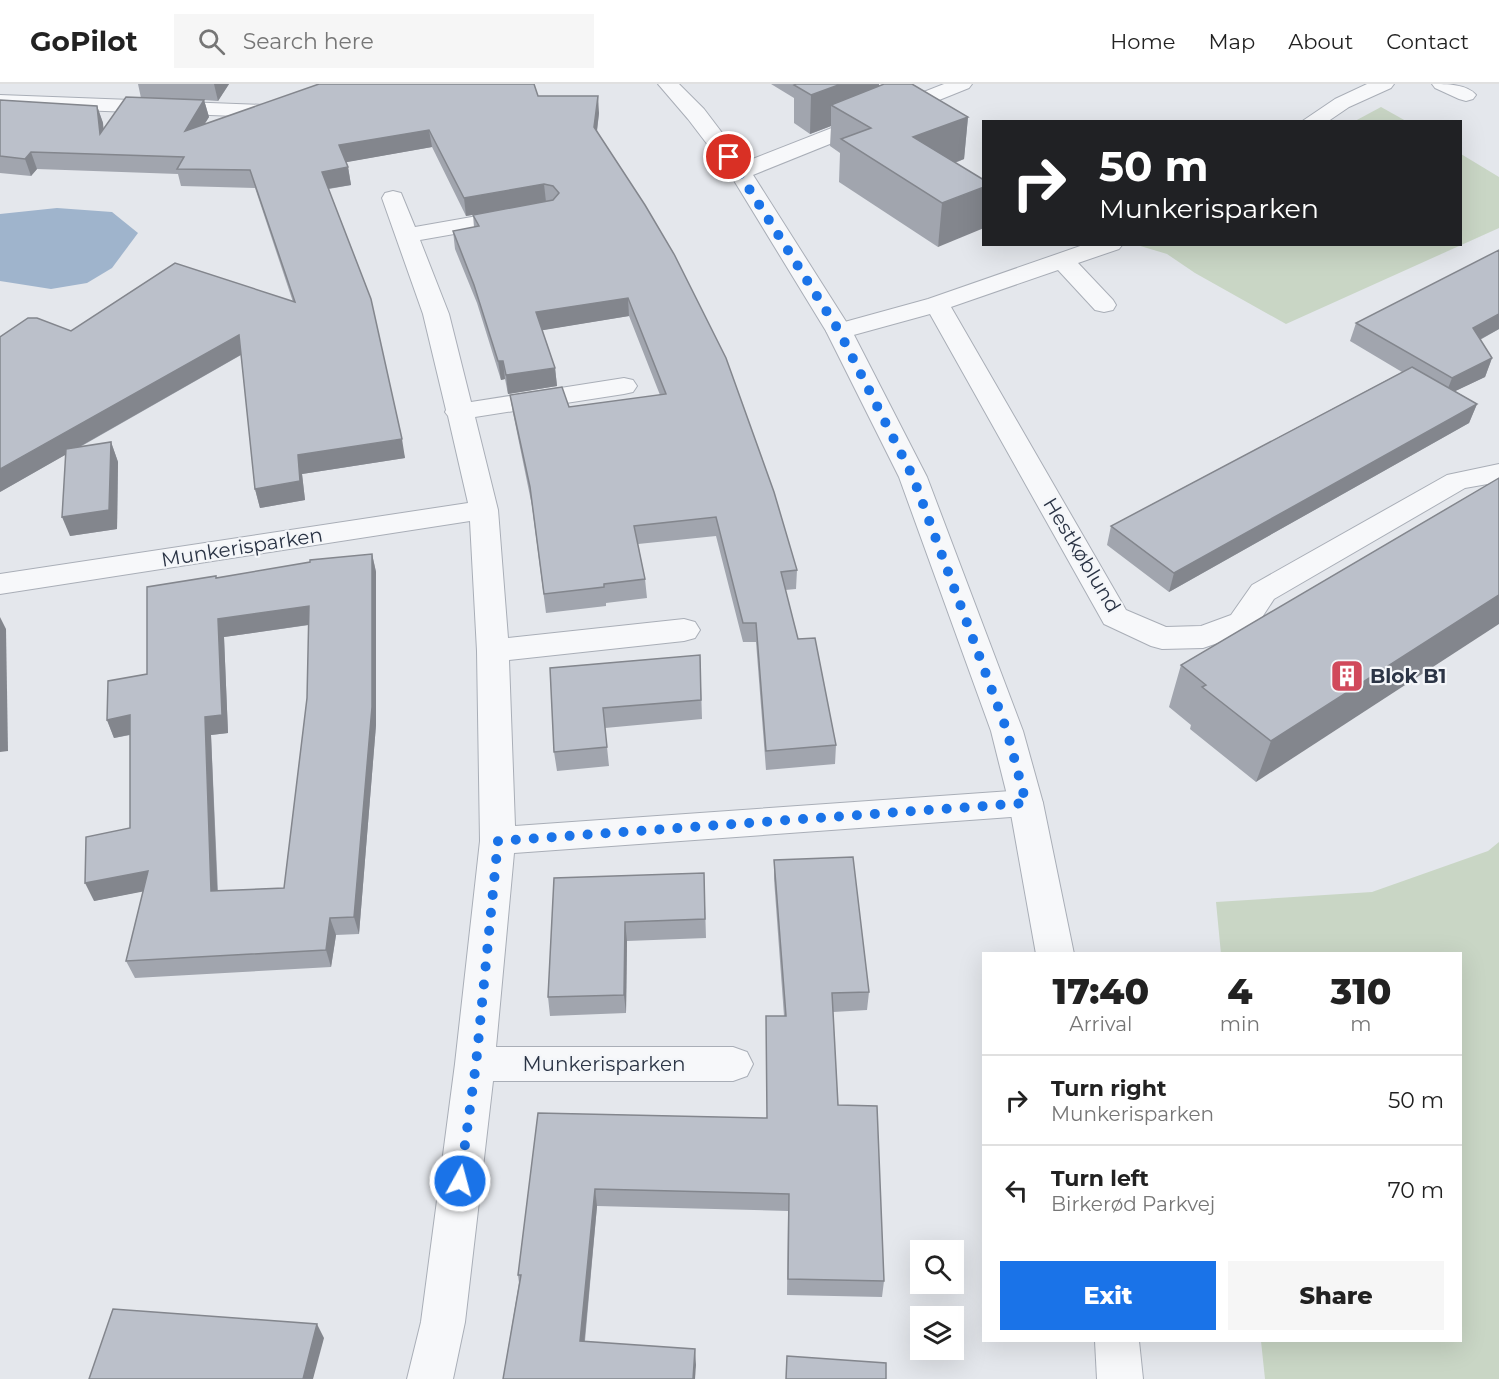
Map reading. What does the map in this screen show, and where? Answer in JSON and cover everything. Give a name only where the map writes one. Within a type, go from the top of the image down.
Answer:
[{"type":"street","points":[[668,84],[696,114],[740,172],[839,331],[913,477],[1007,731],[1026,803],[1055,952]]},
{"type":"street","points":[[740,172],[962,84]]},
{"type":"street","points":[[1314,120],[1342,102],[1384,84]]},
{"type":"street","points":[[1442,84],[1466,95]]},
{"type":"street","points":[[0,101],[264,111]]},
{"type":"street","points":[[393,198],[436,314],[458,412],[484,510],[493,651],[498,841],[476,1064],[442,1322],[430,1379]]},
{"type":"street","points":[[408,235],[534,213]]},
{"type":"street","points":[[839,331],[937,304],[1106,246]]},
{"type":"street","points":[[1064,262],[1104,305]]},
{"type":"street","name":"Hestkøblund","points":[[937,304],[1115,617],[1162,638],[1203,636],[1242,623],[1263,592],[1457,481],[1499,473]]},
{"type":"street","points":[[458,412],[624,386]]},
{"type":"street","name":"Munkerisparken","points":[[0,584],[484,510]]},
{"type":"street","points":[[493,651],[684,630]]},
{"type":"street","points":[[498,841],[1026,803]]},
{"type":"street","name":"Munkerisparken","points":[[476,1064],[733,1064]]},
{"type":"street","points":[[1117,1342],[1120,1379]]},
{"type":"green space","points":[[1381,107],[1404,120],[1357,120]]},
{"type":"green space","points":[[1462,155],[1499,177],[1499,228],[1462,245]]},
{"type":"green space","points":[[1140,246],[1459,246],[1286,324],[1195,273],[1167,254]]},
{"type":"green space","points":[[1499,842],[1499,1379],[1265,1379],[1261,1342],[1462,1342],[1462,952],[1221,952],[1216,902],[1372,892],[1488,851]]},
{"type":"water","points":[[57,208],[112,212],[138,233],[112,268],[87,283],[51,289],[0,281],[0,214]]},
{"type":"building","points":[[319,84],[534,84],[538,96],[598,96],[594,127],[674,254],[726,358],[774,492],[797,570],[781,572],[798,639],[815,638],[836,745],[766,751],[756,623],[743,623],[716,517],[634,526],[645,579],[604,584],[604,587],[544,594],[530,487],[510,395],[562,387],[569,407],[666,394],[628,298],[536,312],[555,368],[506,375],[503,361],[498,361],[474,285],[453,231],[479,226],[473,215],[553,200],[559,193],[553,186],[544,184],[464,198],[429,130],[339,145],[348,167],[322,172],[371,299],[402,439],[298,455],[300,481],[255,489],[239,335],[0,469],[0,337],[28,318],[37,318],[71,331],[175,263],[295,302],[250,170],[177,169],[184,157],[31,152],[25,159],[0,156],[0,100],[97,106],[100,134],[126,97],[204,100],[185,131]]},
{"type":"building","points":[[841,84],[811,95],[794,85]]},
{"type":"building","points":[[884,84],[912,84],[968,117],[913,137],[982,179],[982,188],[942,203],[841,139],[871,128],[831,105]]},
{"type":"building","points":[[1499,250],[1499,314],[1473,328],[1492,358],[1452,378],[1356,323]]},
{"type":"building","points":[[1412,367],[1477,404],[1174,573],[1111,526]]},
{"type":"building","points":[[111,442],[109,510],[62,517],[66,449]]},
{"type":"building","points":[[1499,478],[1499,595],[1271,741],[1202,687],[1206,685],[1181,665]]},
{"type":"building","points":[[372,554],[372,707],[354,917],[330,918],[326,950],[126,961],[148,871],[85,883],[86,837],[130,828],[130,715],[107,720],[108,681],[147,674],[147,587],[216,576],[216,578],[310,562],[310,560]],"holes":[[[309,606],[307,698],[284,888],[211,891],[205,717],[222,715],[218,619]]]},
{"type":"building","points":[[700,655],[701,700],[603,708],[607,747],[554,752],[550,668]]},
{"type":"building","points":[[853,857],[869,992],[832,993],[838,1105],[877,1106],[884,1281],[788,1279],[789,1194],[595,1189],[580,1341],[695,1349],[693,1379],[503,1379],[521,1275],[518,1275],[538,1113],[767,1118],[766,1016],[786,1016],[774,860]]},
{"type":"building","points":[[704,873],[705,919],[625,922],[624,995],[548,997],[554,878]]},
{"type":"building","points":[[113,1309],[317,1324],[303,1379],[89,1379]]},
{"type":"building","points":[[787,1356],[886,1363],[886,1379],[786,1379]]},
{"type":"place","name":"Blok B1","points":[[1347,676]]},
{"type":"route","points":[[460,1181],[476,1064],[498,841],[1026,803],[1007,731],[913,477],[839,331],[729,157]]}]
